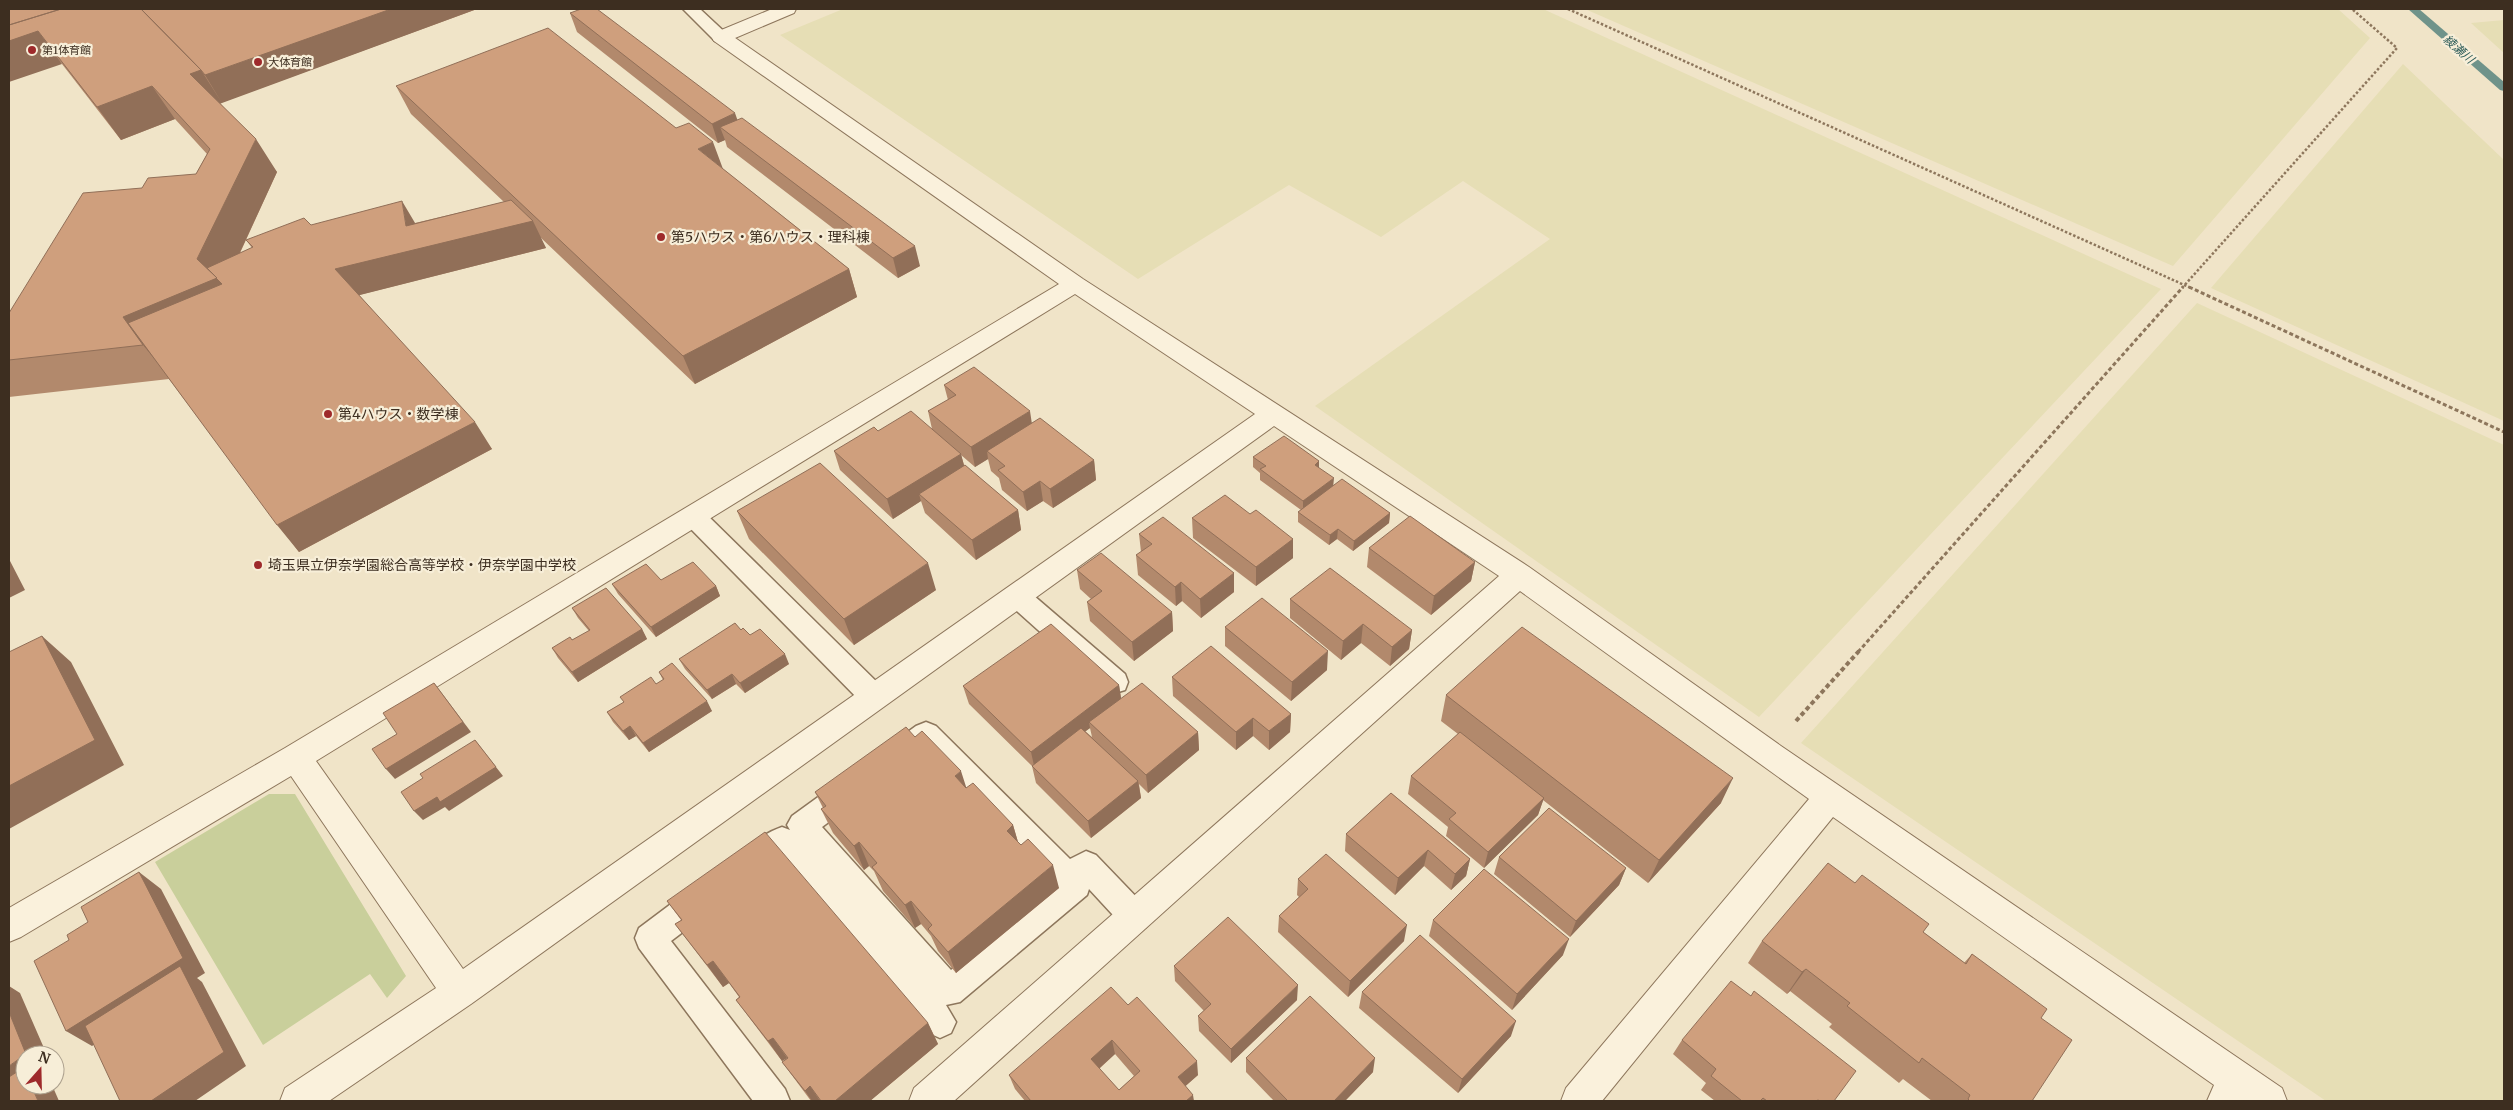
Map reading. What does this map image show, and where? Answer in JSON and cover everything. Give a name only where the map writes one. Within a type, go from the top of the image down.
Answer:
[{"type":"street","points":[[721,36],[787,9]]},
{"type":"street","points":[[721,36],[1075,284],[1275,413],[1519,575],[1830,797],[2232,1091],[2269,1101]]},
{"type":"street","points":[[9,926],[296,757],[1075,284]]},
{"type":"street","points":[[298,1101],[458,992],[1275,413]]},
{"type":"street","points":[[927,1101],[1519,575]]},
{"type":"street","points":[[296,757],[458,992]]},
{"type":"street","points":[[1579,1101],[1830,797]]},
{"type":"lane","points":[[691,9],[721,36]]},
{"type":"lane","points":[[693,516],[874,697]]},
{"type":"lane","points":[[1017,596],[1115,682]]},
{"type":"lane","points":[[926,734],[1069,878],[1076,885],[949,991],[802,824],[926,734]]},
{"type":"lane","points":[[773,1101],[650,938],[782,840],[940,1022]]},
{"type":"lane","points":[[1069,878],[1086,864],[1135,917]]},
{"type":"path","points":[[1568,9],[2186,286],[2504,432]]},
{"type":"path","points":[[1770,755],[1804,711],[2397,48],[2352,9]]},
{"type":"shaded area","points":[[843,9],[1543,9],[2161,289],[1759,717],[1315,406],[1550,239],[1463,181],[1381,237],[1289,185],[1138,279],[780,35]]},
{"type":"shaded area","points":[[1585,9],[2338,9],[2370,38],[2173,266]]},
{"type":"shaded area","points":[[2504,20],[2504,53],[2471,23]]},
{"type":"shaded area","points":[[2403,64],[2504,160],[2504,421],[2211,288]]},
{"type":"shaded area","points":[[2197,303],[2504,445],[2504,1101],[2326,1101],[1801,743]]},
{"type":"green space","points":[[269,794],[295,794],[406,976],[387,998],[370,974],[263,1045],[155,862]]},
{"type":"building","points":[[9,9],[61,9],[9,25]]},
{"type":"building","points":[[61,9],[141,9],[201,70],[190,74],[256,139],[197,259],[217,278],[123,317],[143,345],[9,360],[9,313],[83,193],[142,188],[148,178],[196,174],[210,149],[152,86],[97,107],[38,31],[9,41],[9,25]]},
{"type":"building","points":[[141,9],[391,9],[205,75]]},
{"type":"building","points":[[581,9],[597,9],[735,113],[712,124],[570,13]]},
{"type":"building","name":"第5ハウス・第6ハウス・理科棟","points":[[548,28],[676,128],[689,123],[713,142],[698,149],[849,269],[683,356],[396,86]]},
{"type":"building","points":[[742,118],[915,246],[893,258],[720,127]]},
{"type":"building","name":"第4ハウス・数学棟","points":[[511,200],[533,221],[335,269],[475,422],[277,525],[128,323],[222,284],[207,268],[253,247],[246,240],[304,218],[311,225],[402,201],[406,226]]},
{"type":"building","points":[[974,367],[1030,411],[971,447],[928,411],[956,395],[944,385]]},
{"type":"building","points":[[911,411],[961,454],[887,499],[834,451],[874,427],[878,431]]},
{"type":"building","points":[[1040,418],[1094,460],[1050,489],[1040,481],[1023,492],[998,470],[1005,466],[987,451]]},
{"type":"building","points":[[1284,436],[1319,461],[1315,465],[1334,478],[1303,501],[1260,469],[1266,466],[1253,457]]},
{"type":"building","points":[[820,463],[928,563],[844,619],[737,511]]},
{"type":"building","points":[[965,465],[1018,510],[972,540],[919,494]]},
{"type":"building","points":[[1342,479],[1390,513],[1354,541],[1338,529],[1330,535],[1298,512]]},
{"type":"building","points":[[1225,495],[1250,514],[1256,510],[1293,539],[1256,567],[1192,518]]},
{"type":"building","points":[[1410,516],[1475,562],[1434,596],[1369,548]]},
{"type":"building","points":[[1163,517],[1234,573],[1200,599],[1181,582],[1175,587],[1136,555],[1152,544],[1139,534]]},
{"type":"building","points":[[1101,553],[1172,612],[1132,642],[1087,602],[1102,591],[1077,570]]},
{"type":"building","points":[[693,562],[716,586],[651,627],[612,584],[646,564],[661,580]]},
{"type":"building","points":[[1330,568],[1412,630],[1392,647],[1363,624],[1343,641],[1290,599]]},
{"type":"building","points":[[606,588],[642,629],[572,672],[552,648],[570,637],[572,640],[590,630],[572,608]]},
{"type":"building","points":[[1262,598],[1328,651],[1292,682],[1225,627]]},
{"type":"building","points":[[735,623],[741,630],[743,628],[750,635],[760,629],[785,654],[740,683],[732,674],[707,690],[679,659]]},
{"type":"building","points":[[1051,624],[1119,685],[1031,752],[963,686]]},
{"type":"building","points":[[1522,627],[1733,778],[1659,860],[1446,695]]},
{"type":"building","points":[[42,636],[95,740],[9,786],[9,652]]},
{"type":"building","points":[[1211,646],[1291,714],[1269,731],[1253,718],[1236,732],[1172,677]]},
{"type":"building","points":[[672,663],[707,701],[643,743],[630,726],[623,731],[607,712],[624,702],[620,697],[651,677],[656,684],[664,679],[659,672]]},
{"type":"building","points":[[434,683],[463,722],[386,769],[372,749],[397,734],[383,713]]},
{"type":"building","points":[[1142,683],[1198,732],[1146,775],[1089,722]]},
{"type":"building","points":[[906,727],[915,737],[922,731],[961,771],[955,776],[966,788],[973,783],[1013,825],[1007,831],[1021,845],[1028,839],[1053,865],[948,952],[928,929],[932,925],[911,901],[905,905],[872,867],[877,863],[859,842],[854,846],[821,809],[826,806],[815,792]]},
{"type":"building","points":[[1081,728],[1138,781],[1088,821],[1032,766]]},
{"type":"building","points":[[1460,732],[1544,798],[1488,852],[1449,819],[1456,813],[1411,776]]},
{"type":"building","points":[[475,740],[496,767],[440,802],[437,797],[414,811],[401,792],[423,778],[420,774]]},
{"type":"building","points":[[1391,793],[1470,859],[1455,874],[1428,850],[1398,878],[1346,834]]},
{"type":"building","points":[[1549,808],[1626,868],[1576,921],[1499,857]]},
{"type":"building","points":[[765,832],[928,1023],[835,1101],[821,1101],[810,1086],[805,1091],[782,1062],[788,1058],[773,1038],[768,1041],[736,1000],[740,997],[713,961],[707,965],[675,924],[682,920],[667,901]]},
{"type":"building","points":[[1326,854],[1407,925],[1350,981],[1279,916],[1308,889],[1298,879]]},
{"type":"building","points":[[1828,863],[1855,883],[1862,875],[1929,924],[1923,932],[1966,964],[1972,954],[2047,1009],[2041,1018],[2072,1040],[2032,1101],[1970,1101],[1968,1099],[1970,1095],[1922,1058],[1919,1063],[1847,1006],[1850,1003],[1806,969],[1802,972],[1762,941]]},
{"type":"building","points":[[1484,869],[1569,939],[1517,994],[1433,920]]},
{"type":"building","points":[[139,872],[183,958],[66,1031],[34,961],[69,940],[67,935],[88,922],[81,907]]},
{"type":"building","points":[[1228,917],[1298,985],[1231,1049],[1198,1016],[1211,1004],[1174,966]]},
{"type":"building","points":[[1420,935],[1516,1021],[1462,1079],[1362,992]]},
{"type":"building","points":[[180,966],[224,1052],[151,1101],[120,1101],[85,1026]]},
{"type":"building","points":[[1731,981],[1751,996],[1754,991],[1856,1071],[1834,1101],[1767,1101],[1763,1098],[1760,1101],[1742,1101],[1711,1076],[1716,1069],[1682,1040]]},
{"type":"building","points":[[1111,987],[1128,1005],[1137,997],[1197,1061],[1178,1077],[1193,1095],[1186,1101],[1031,1101],[1009,1075]],"holes":[[[1112,1040],[1140,1071],[1119,1090],[1091,1059]]]},
{"type":"building","points":[[1310,996],[1375,1058],[1334,1101],[1288,1101],[1246,1058]]},
{"type":"building","points":[[9,1012],[22,1045],[15,1045],[15,1062],[9,1066]]},
{"type":"building","points":[[15,1073],[15,1095],[35,1095],[38,1101],[9,1101],[9,1077]]},
{"type":"waterway","name":"綾瀬川","points":[[2413,9],[2504,88]]},
{"type":"place","name":"第1体育館","points":[[32,50]]},
{"type":"place","name":"大体育館","points":[[258,62]]},
{"type":"place","name":"第5ハウス・第6ハウス・理科棟","points":[[661,237]]},
{"type":"place","name":"第4ハウス・数学棟","points":[[328,414]]},
{"type":"place","name":"埼玉県立伊奈学園総合高等学校・伊奈学園中学校","points":[[258,565]]}]
